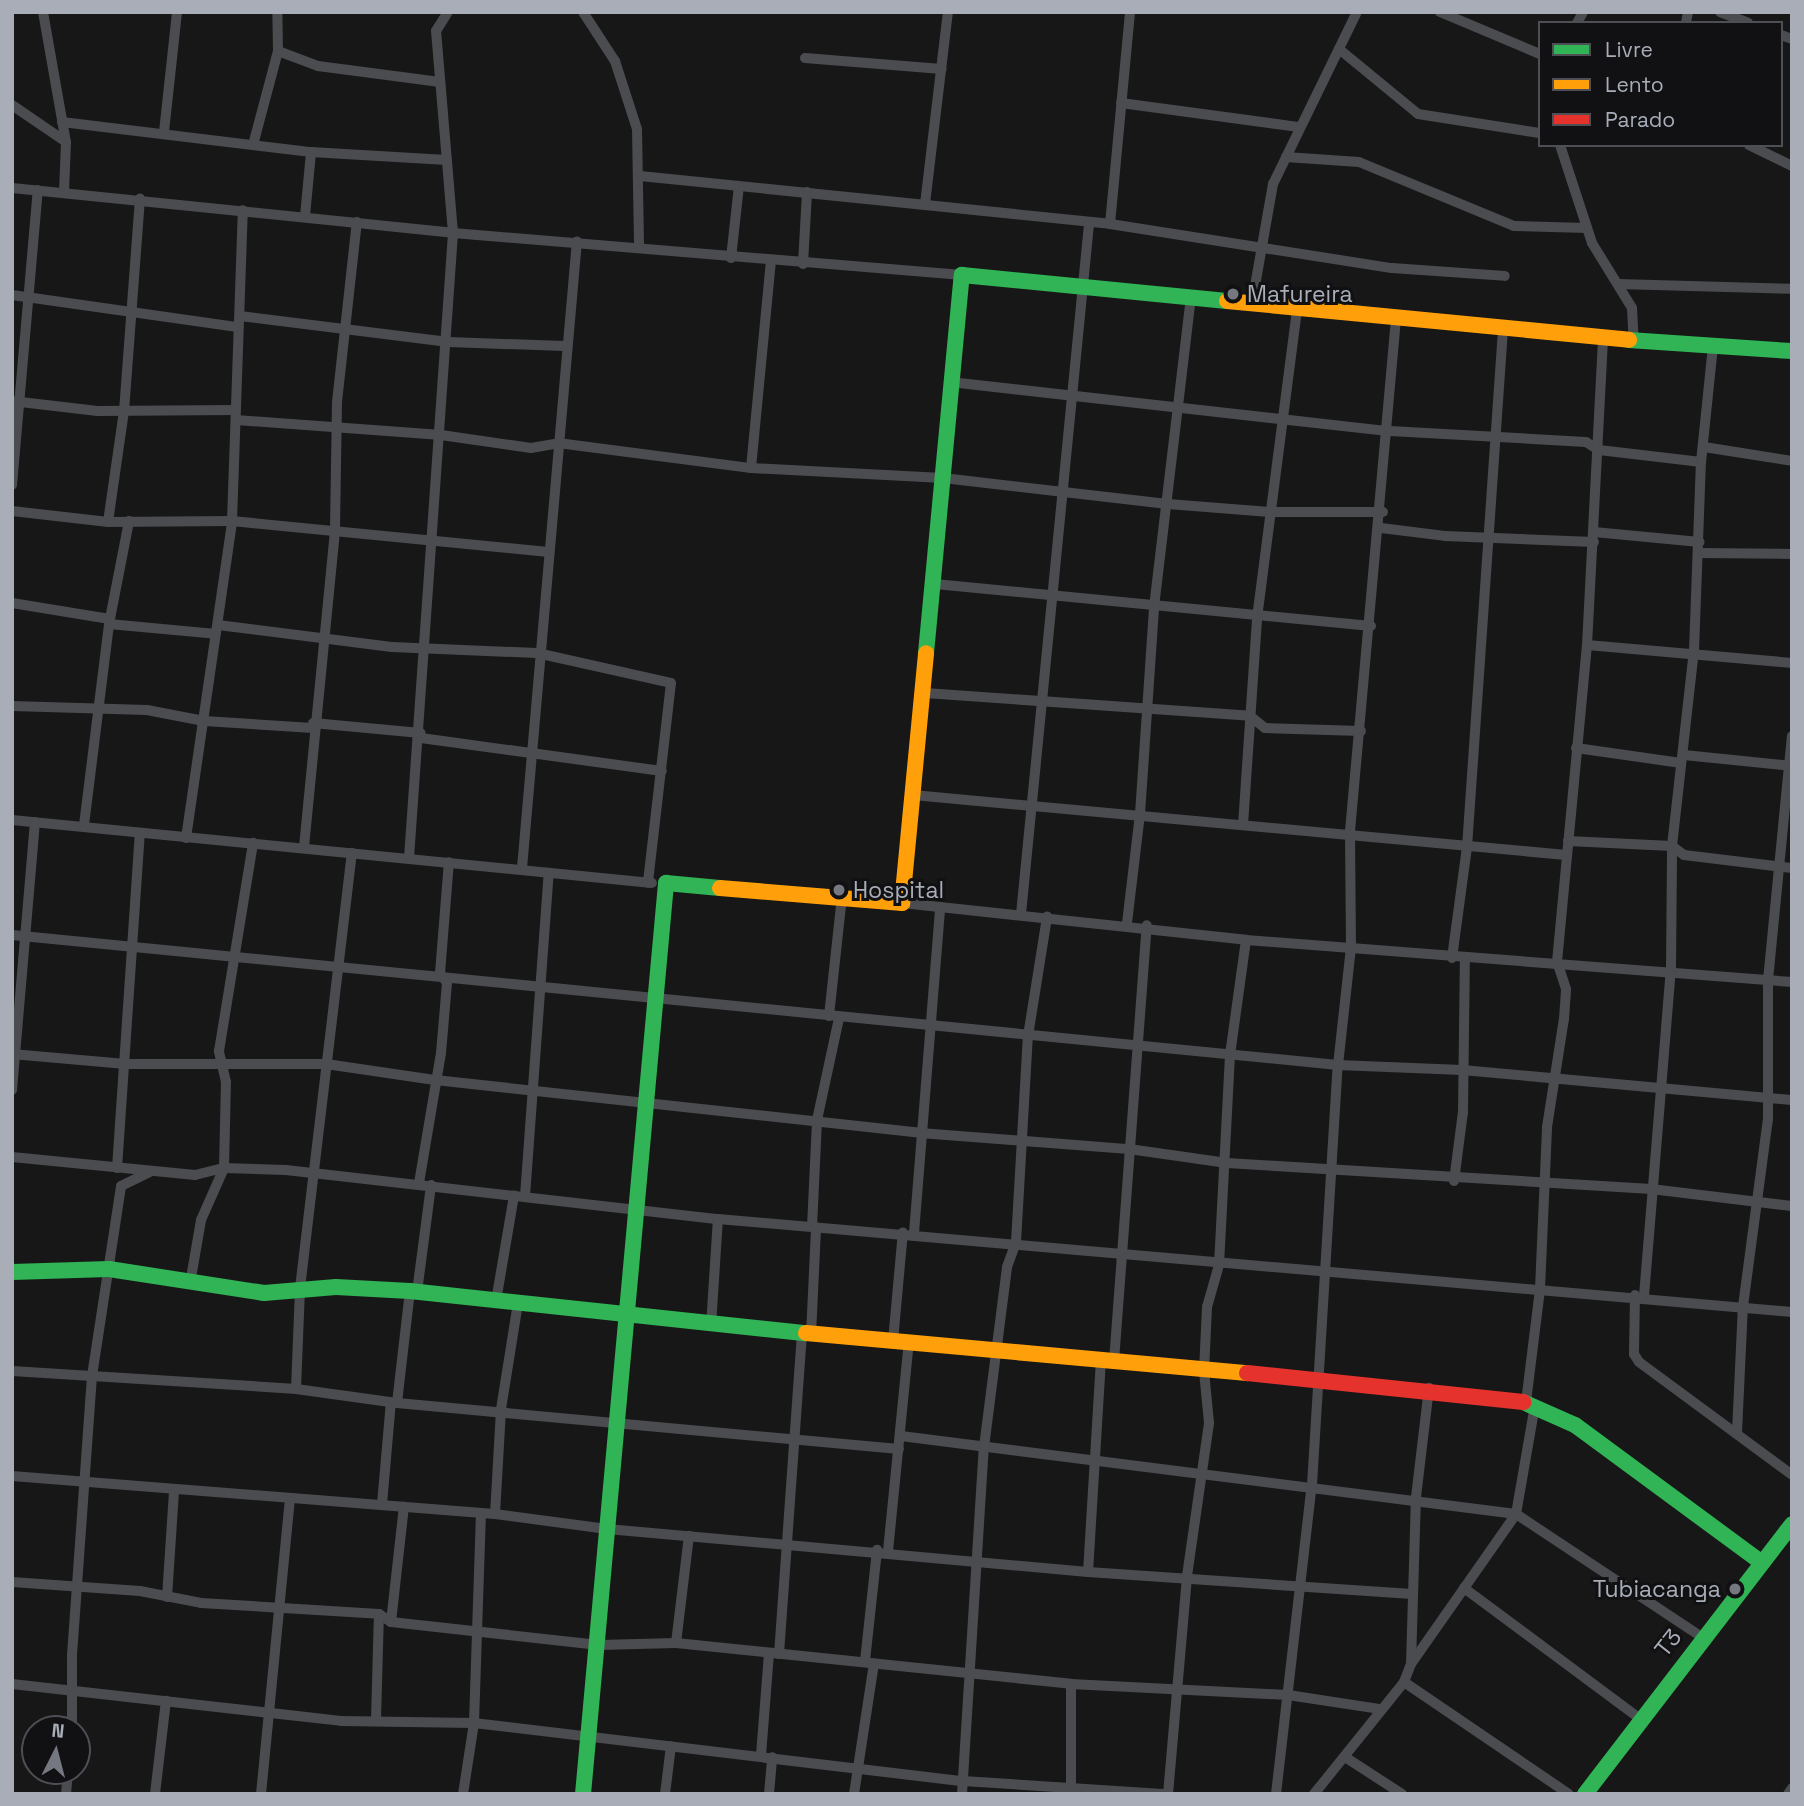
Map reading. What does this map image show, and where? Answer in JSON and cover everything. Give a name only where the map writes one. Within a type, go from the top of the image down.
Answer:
[{"type":"street","points":[[44,12],[66,142],[64,192]]},
{"type":"street","points":[[164,132],[177,12]]},
{"type":"street","points":[[253,145],[278,51],[277,12]]},
{"type":"street","points":[[409,858],[428,646],[448,342],[453,233],[436,31],[448,12]]},
{"type":"street","points":[[583,12],[615,61],[637,129],[640,176],[639,247]]},
{"type":"street","points":[[925,204],[948,12]]},
{"type":"street","points":[[1110,224],[1130,12]]},
{"type":"street","points":[[1252,303],[1264,246],[1265,213],[1299,127],[1357,12]]},
{"type":"street","points":[[1440,12],[1538,53]]},
{"type":"street","points":[[1720,12],[1743,21]]},
{"type":"street","points":[[1339,49],[1418,114],[1538,133]]},
{"type":"street","points":[[278,51],[318,66],[440,82]]},
{"type":"street","points":[[805,58],[943,69]]},
{"type":"street","points":[[1121,103],[1299,127]]},
{"type":"street","points":[[12,105],[66,142]]},
{"type":"street","points":[[62,122],[164,132],[311,152],[447,160]]},
{"type":"street","points":[[1561,147],[1587,228],[1632,308],[1634,341]]},
{"type":"street","points":[[1753,147],[1792,166]]},
{"type":"street","points":[[305,216],[311,152]]},
{"type":"street","points":[[1286,157],[1359,162],[1514,226],[1587,228]]},
{"type":"street","points":[[640,176],[925,204],[1089,224],[1110,224],[1392,268],[1505,276]]},
{"type":"street","points":[[732,258],[739,186]]},
{"type":"street","points":[[12,188],[453,233],[577,241],[732,258],[962,275],[1634,341],[1792,351]]},
{"type":"street","points":[[12,485],[17,402],[31,296],[38,190]]},
{"type":"street","points":[[803,264],[807,192]]},
{"type":"street","points":[[108,522],[124,411],[140,199]]},
{"type":"street","points":[[186,838],[232,521],[243,210]]},
{"type":"street","points":[[304,847],[321,636],[335,529],[344,332],[357,222]]},
{"type":"street","points":[[1021,914],[1053,597],[1070,394],[1087,287],[1089,224]]},
{"type":"street","points":[[523,868],[537,653],[577,241]]},
{"type":"street","points":[[751,468],[771,261]]},
{"type":"street","points":[[902,903],[925,693],[950,382],[962,275]]},
{"type":"street","points":[[1618,284],[1792,289]]},
{"type":"street","points":[[12,295],[132,313],[448,342],[565,346]]},
{"type":"street","points":[[1126,923],[1140,814],[1144,707],[1154,607],[1180,409],[1191,298]]},
{"type":"street","points":[[1243,825],[1257,618],[1297,308]]},
{"type":"street","points":[[1276,1794],[1312,1485],[1338,1065],[1351,948],[1350,831],[1383,512],[1396,319]]},
{"type":"street","points":[[1452,958],[1467,846],[1492,433],[1503,329]]},
{"type":"street","points":[[1410,1664],[1516,1514],[1530,1404],[1554,1081],[1566,989],[1557,962],[1587,645],[1603,338]]},
{"type":"street","points":[[1713,346],[1701,461],[1700,547],[1694,651],[1672,846],[1671,970],[1634,1354],[1639,1362],[1792,1475]]},
{"type":"street","points":[[950,382],[1070,394],[1088,402],[1390,431],[1492,433],[1586,442],[1599,450],[1701,461]]},
{"type":"street","points":[[17,402],[124,411],[236,415],[441,435],[531,448],[558,443],[751,468],[943,478],[1168,504],[1270,512],[1383,512]]},
{"type":"street","points":[[1704,447],[1792,461]]},
{"type":"street","points":[[12,511],[108,522],[232,521],[548,552]]},
{"type":"street","points":[[84,825],[110,621],[130,521]]},
{"type":"street","points":[[1381,528],[1486,539],[1594,537],[1792,554]]},
{"type":"street","points":[[935,584],[1257,618],[1371,626]]},
{"type":"street","points":[[12,603],[110,621],[321,636],[392,647],[428,646],[537,653],[671,683],[648,883]]},
{"type":"street","points":[[1587,645],[1694,651],[1792,663]]},
{"type":"street","points":[[925,693],[1042,704],[1144,707],[1250,716],[1265,728],[1362,732]]},
{"type":"street","points":[[12,706],[166,712],[204,721],[313,726],[421,736],[662,771]]},
{"type":"street","points":[[1737,1432],[1743,1306],[1760,1200],[1768,1119],[1764,1096],[1768,980],[1787,867],[1792,736]]},
{"type":"street","points":[[1576,748],[1790,766]]},
{"type":"street","points":[[913,795],[1243,825],[1350,831],[1566,855]]},
{"type":"street","points":[[12,820],[523,868],[648,883],[842,896],[1047,918],[1147,925],[1246,940],[1465,959],[1671,970],[1792,982]]},
{"type":"street","points":[[12,1090],[18,935],[34,822]]},
{"type":"street","points":[[117,1168],[140,833]]},
{"type":"street","points":[[1568,841],[1672,846],[1680,855],[1787,867]]},
{"type":"street","points":[[191,1278],[201,1220],[225,1168],[226,1082],[219,1063],[253,842]]},
{"type":"street","points":[[296,1388],[300,1287],[316,1174],[336,964],[352,853]]},
{"type":"street","points":[[419,1183],[447,983],[440,974],[449,862]]},
{"type":"street","points":[[496,1301],[519,1196],[534,1089],[537,985],[549,873]]},
{"type":"street","points":[[583,1794],[649,1102],[666,883]]},
{"type":"street","points":[[769,1794],[766,1756],[790,1439],[806,1334],[814,1227],[817,1120],[834,1017],[842,896]]},
{"type":"street","points":[[854,1794],[860,1766],[869,1662],[883,1551],[901,1436],[901,1341],[908,1233],[920,1133],[940,907]]},
{"type":"street","points":[[962,1794],[973,1674],[976,1559],[984,1447],[996,1347],[1016,1242],[1028,1035],[1047,918]]},
{"type":"street","points":[[1088,1572],[1096,1461],[1120,1252],[1135,1042],[1147,925]]},
{"type":"street","points":[[18,935],[440,974],[834,1017],[1135,1042],[1230,1055],[1338,1065],[1462,1070],[1554,1081],[1792,1100]]},
{"type":"street","points":[[12,1684],[73,1687],[269,1714],[474,1723],[860,1766],[963,1781],[1071,1791],[1166,1794],[1188,1576],[1209,1423],[1204,1371],[1209,1284],[1219,1265],[1227,1163],[1230,1055],[1246,940]]},
{"type":"street","points":[[1454,1181],[1462,1070],[1465,959]]},
{"type":"street","points":[[13,1054],[126,1065],[326,1064],[435,1080],[920,1133],[1129,1149],[1227,1163],[1454,1181],[1651,1189],[1760,1200],[1792,1206]]},
{"type":"street","points":[[12,1157],[195,1175],[225,1168],[316,1174],[637,1207],[718,1219],[1016,1242],[1219,1265],[1327,1274],[1639,1295],[1792,1312]]},
{"type":"street","points":[[72,1715],[77,1584],[92,1376],[121,1186],[152,1171]]},
{"type":"street","points":[[382,1504],[394,1403],[431,1185]]},
{"type":"street","points":[[711,1326],[718,1219]]},
{"type":"street","points":[[12,1272],[109,1269],[191,1278],[264,1293],[300,1287],[413,1291],[711,1326],[996,1347],[1204,1371],[1429,1388],[1530,1404],[1575,1425],[1762,1563]]},
{"type":"street","points":[[495,1514],[501,1409],[518,1303]]},
{"type":"street","points":[[12,1371],[296,1388],[394,1403],[501,1409],[899,1449]]},
{"type":"street","points":[[1314,1794],[1404,1682],[1410,1664],[1416,1497],[1429,1388]]},
{"type":"street","points":[[901,1436],[1202,1475],[1416,1497],[1516,1514],[1702,1637]]},
{"type":"street","points":[[12,1476],[174,1492],[382,1504],[495,1514],[607,1529],[976,1559],[1088,1572],[1188,1576],[1412,1594]]},
{"type":"street","points":[[167,1597],[174,1492]]},
{"type":"street","points":[[261,1794],[289,1499]]},
{"type":"street","points":[[391,1622],[404,1507]]},
{"type":"street","points":[[463,1794],[474,1723],[481,1513]]},
{"type":"street","name":"T3","points":[[1585,1794],[1639,1717],[1792,1524]]},
{"type":"street","points":[[676,1643],[689,1536]]},
{"type":"street","points":[[12,1582],[77,1584],[278,1609],[379,1614],[391,1622],[479,1629],[599,1645],[676,1643],[1071,1685],[1176,1686],[1288,1695],[1380,1709]]},
{"type":"street","points":[[1464,1588],[1639,1717]]},
{"type":"street","points":[[376,1719],[379,1614]]},
{"type":"street","points":[[1404,1682],[1569,1794]]},
{"type":"street","points":[[1071,1685],[1071,1791]]},
{"type":"street","points":[[155,1794],[166,1701]]},
{"type":"street","points":[[666,1794],[671,1746]]},
{"type":"street","points":[[1345,1757],[1402,1794]]},
{"type":"street","points":[[1788,1794],[1792,1788]]},
{"type":"traffic: fast","points":[[926,653],[962,275],[1227,301]]},
{"type":"traffic: fast","points":[[1629,340],[1792,351]]},
{"type":"traffic: fast","points":[[583,1794],[666,883],[720,888]]},
{"type":"traffic: fast","points":[[12,1272],[109,1269],[264,1293],[336,1287],[410,1291],[806,1333]]},
{"type":"traffic: fast","points":[[1523,1402],[1575,1425],[1762,1563]]},
{"type":"traffic: fast","points":[[1585,1794],[1792,1524]]},
{"type":"traffic: slow","points":[[1227,301],[1629,340]]},
{"type":"traffic: slow","points":[[720,888],[902,903],[926,653]]},
{"type":"traffic: slow","points":[[806,1333],[1247,1373]]},
{"type":"traffic: jam","points":[[1247,1373],[1523,1402]]},
{"type":"place","name":"Mafureira","points":[[1233,294]]},
{"type":"place","name":"Hospital","points":[[839,890]]},
{"type":"place","name":"Tubiacanga","points":[[1735,1589]]}]
